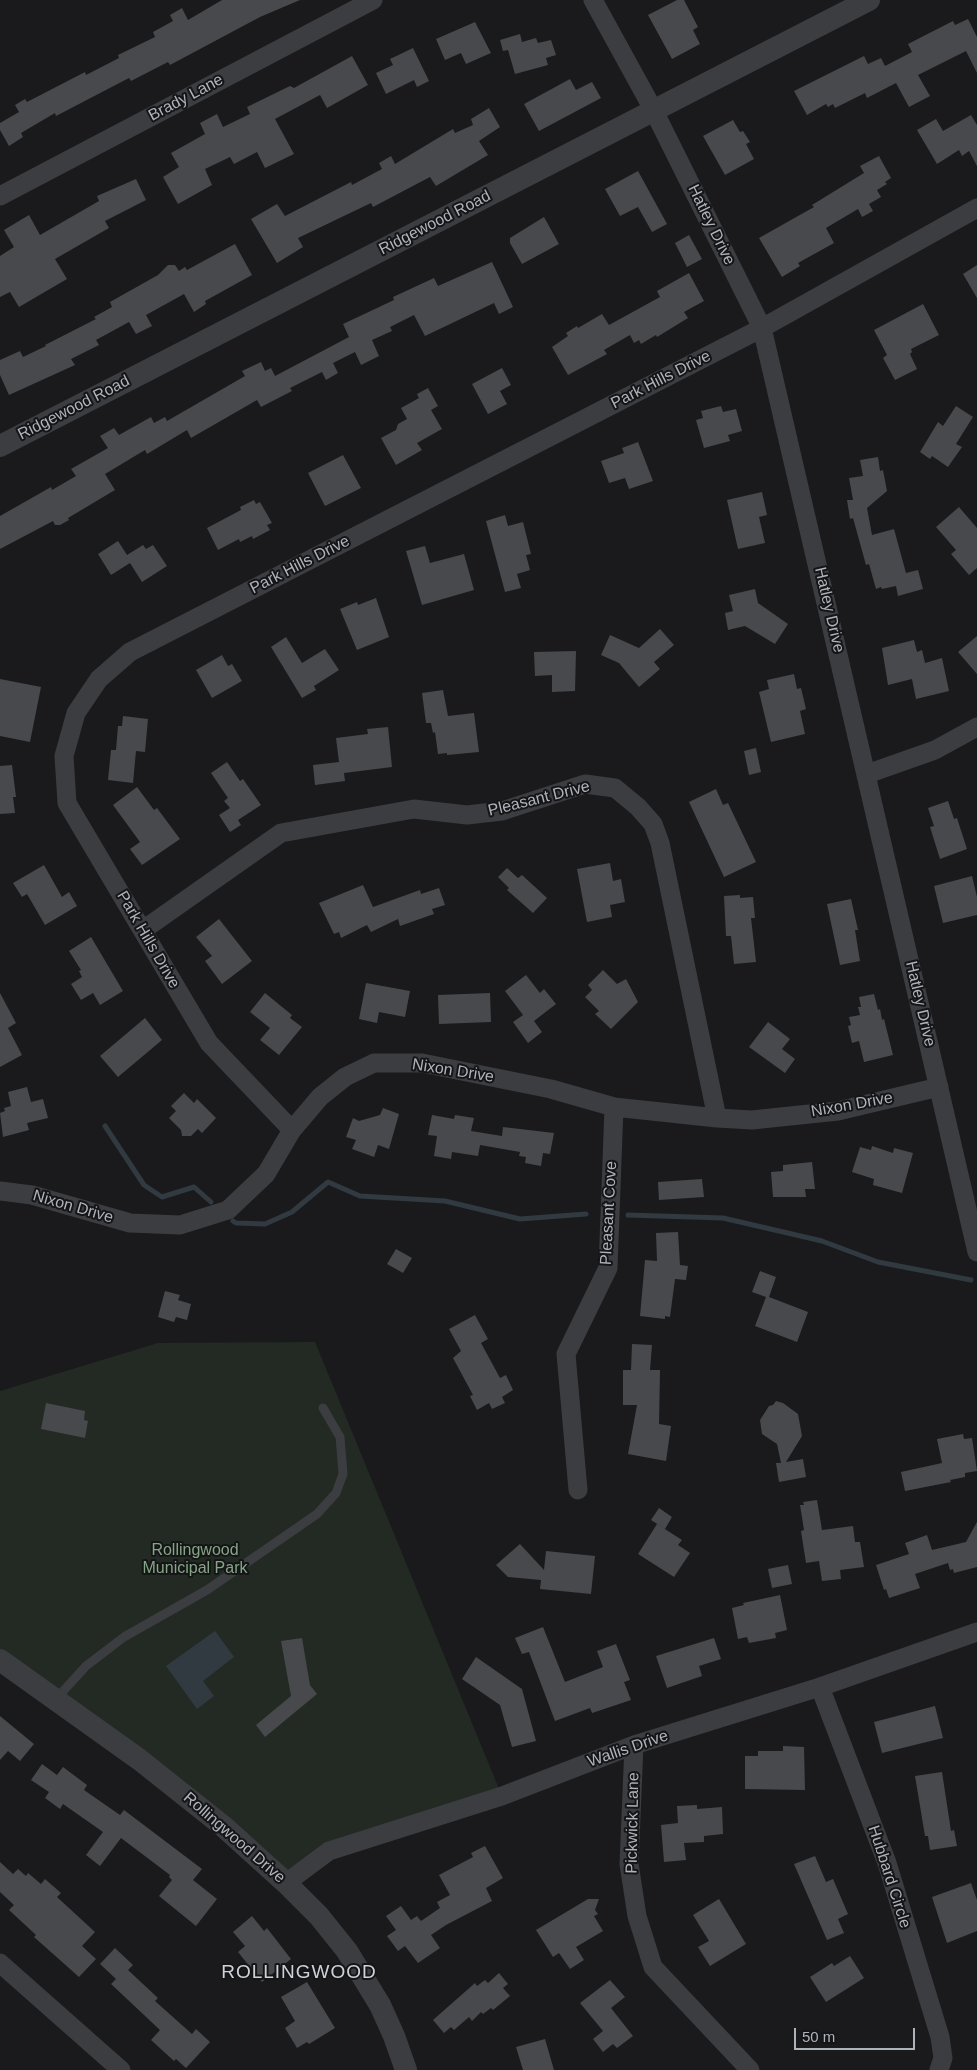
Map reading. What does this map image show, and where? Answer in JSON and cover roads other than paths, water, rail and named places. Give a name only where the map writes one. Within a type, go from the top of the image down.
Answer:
[{"type":"street","name":"Brady Lane","points":[[0,196],[373,0]]},
{"type":"street","name":"Hatley Drive","points":[[593,0],[654,111],[762,328],[977,1249]]},
{"type":"street","name":"Ridgewood Road","points":[[0,446],[869,0]]},
{"type":"street","name":"Park Hills Drive","points":[[292,1130],[209,1043],[67,803],[64,756],[76,713],[99,679],[130,652],[762,328],[977,208]]},
{"type":"street","points":[[867,774],[935,750],[977,727]]},
{"type":"street","name":"Pleasant Drive","points":[[142,930],[282,833],[414,809],[468,815],[502,811],[585,784],[614,788],[638,807],[654,824],[660,843],[716,1118]]},
{"type":"street","name":"Nixon Drive","points":[[0,1191],[32,1195],[130,1223],[180,1225],[228,1210],[266,1174],[292,1130],[320,1097],[345,1077],[374,1063],[422,1063],[551,1089],[614,1107],[752,1120],[838,1111],[939,1087]]},
{"type":"street","name":"Pleasant Cove","points":[[578,1490],[566,1354],[608,1268],[614,1107]]},
{"type":"street","name":"Wallis Drive","points":[[286,1883],[329,1852],[502,1796],[634,1745],[820,1688],[977,1632]]},
{"type":"street","name":"Rollingwood Drive","points":[[0,1660],[140,1760],[223,1826],[286,1883],[319,1916],[347,1951],[380,2005],[406,2070]]},
{"type":"street","name":"Hubbard Circle","points":[[820,1688],[890,1872],[940,2037],[943,2058],[939,2070]]},
{"type":"street","name":"Pickwick Lane","points":[[634,1745],[629,1864],[637,1916],[653,1967],[750,2070]]},
{"type":"street","points":[[0,1963],[120,2070]]},
{"type":"lane","points":[[56,1700],[86,1666],[124,1637],[207,1590],[317,1514],[336,1493],[343,1474],[340,1437],[323,1408]]},
{"type":"waterway","points":[[105,1126],[144,1185],[162,1197],[194,1187],[211,1202]]},
{"type":"waterway","points":[[233,1221],[236,1223],[265,1224],[292,1212],[328,1182],[360,1196],[445,1201],[520,1219],[586,1214]]},
{"type":"waterway","points":[[628,1215],[723,1218],[822,1241],[878,1262],[971,1280]]},
{"type":"district","name":"ROLLINGWOOD","points":[[299,1973]]},
{"type":"park label","name":"Rollingwood Municipal Park","points":[[195,1560]]}]
